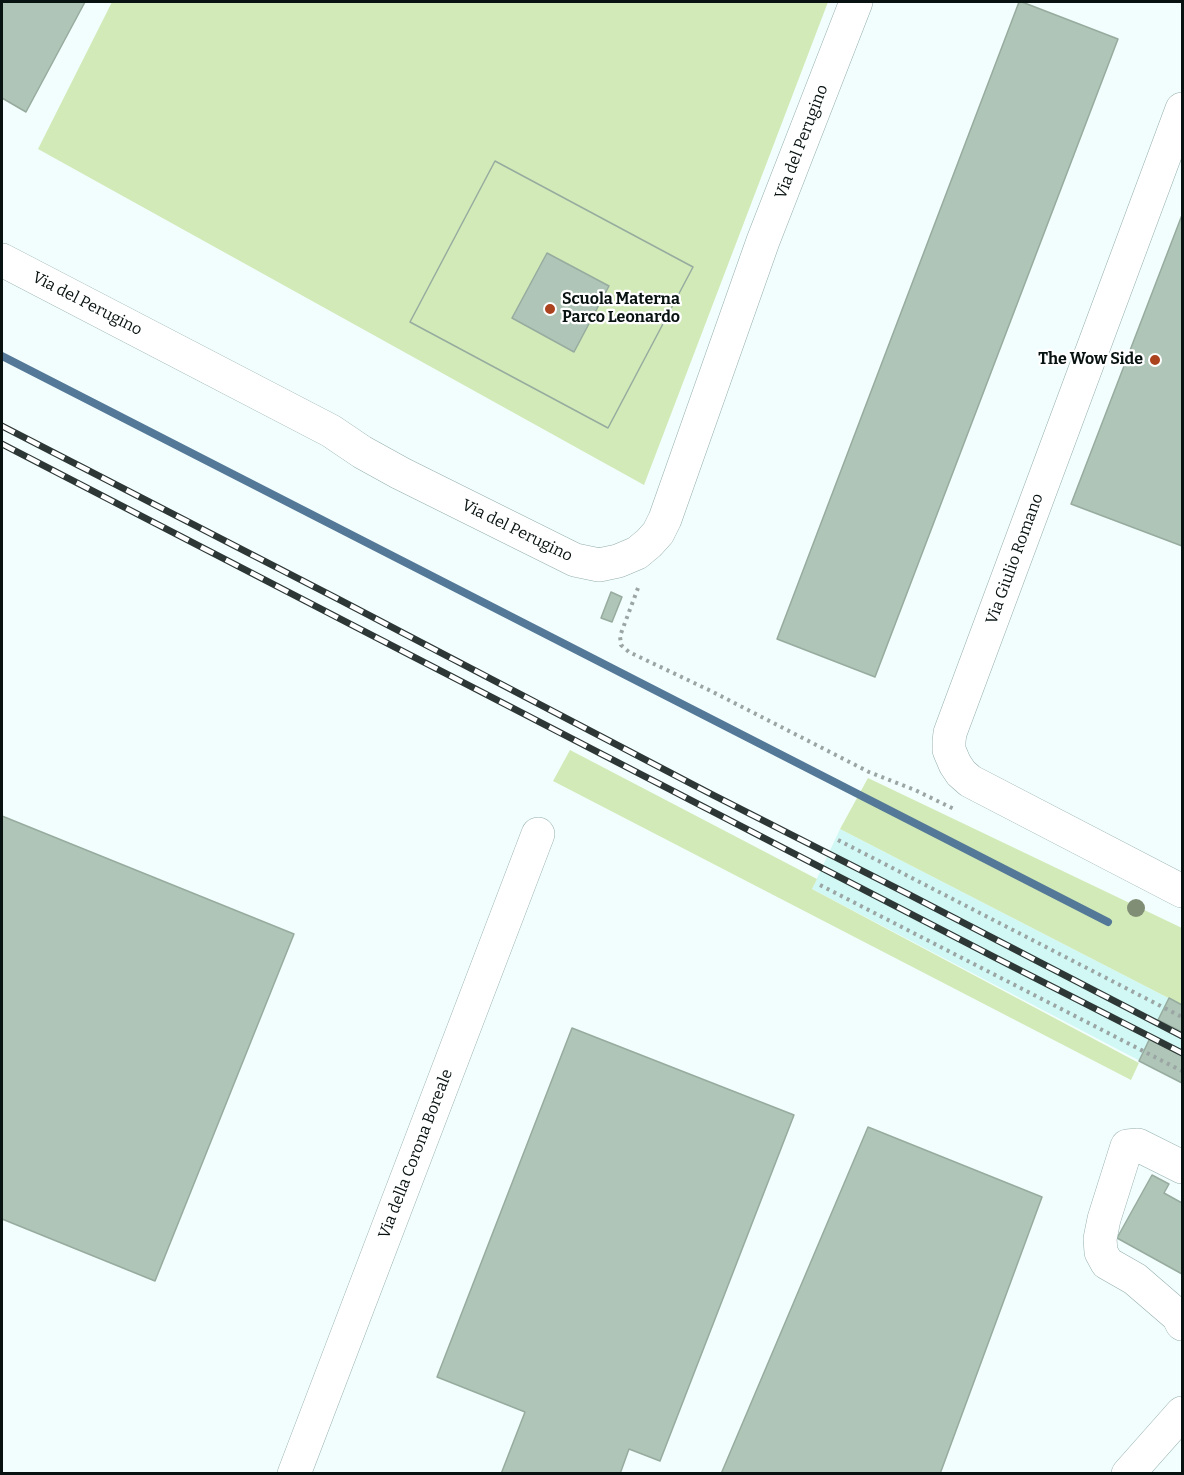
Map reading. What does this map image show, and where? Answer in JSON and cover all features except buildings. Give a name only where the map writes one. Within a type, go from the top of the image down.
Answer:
[{"type":"street","name":"Via del Perugino","points":[[2,260],[331,431],[362,452],[400,473],[575,560],[599,565],[618,561],[630,557],[648,543],[658,533],[665,519],[764,241],[856,2]]},
{"type":"street","name":"Via Giulio Romano","points":[[1182,109],[950,733],[949,741],[955,764],[970,781],[1182,891]]},
{"type":"street","name":"Via della Corona Boreale","points":[[294,1473],[538,834]]},
{"type":"street","points":[[1181,1320],[1135,1279],[1107,1263],[1101,1252],[1100,1239],[1127,1146],[1138,1145],[1182,1167]]},
{"type":"street","points":[[1128,1473],[1182,1413]]},
{"type":"path","points":[[638,588],[620,636],[621,645],[628,652],[711,691],[869,772],[915,790],[966,815]]},
{"type":"path","points":[[838,840],[1182,1017]]},
{"type":"path","points":[[820,885],[1182,1071]]},
{"type":"shaded area","points":[[840,829],[1182,1005],[1182,1083],[812,889]]},
{"type":"green space","points":[[112,2],[828,2],[644,485],[38,149]]},
{"type":"green space","points":[[570,750],[817,879],[812,889],[1139,1063],[1131,1080],[553,781]]},
{"type":"green space","points":[[868,778],[1182,928],[1182,1005],[840,829]]},
{"type":"waterway","points":[[2,356],[1108,922]]},
{"type":"railway","points":[[2,426],[1182,1036]]},
{"type":"railway","points":[[2,444],[1182,1053]]},
{"type":"place","name":"Scuola Materna Parco Leonardo","points":[[550,309]]},
{"type":"place","name":"The Wow Side","points":[[1155,360]]}]
